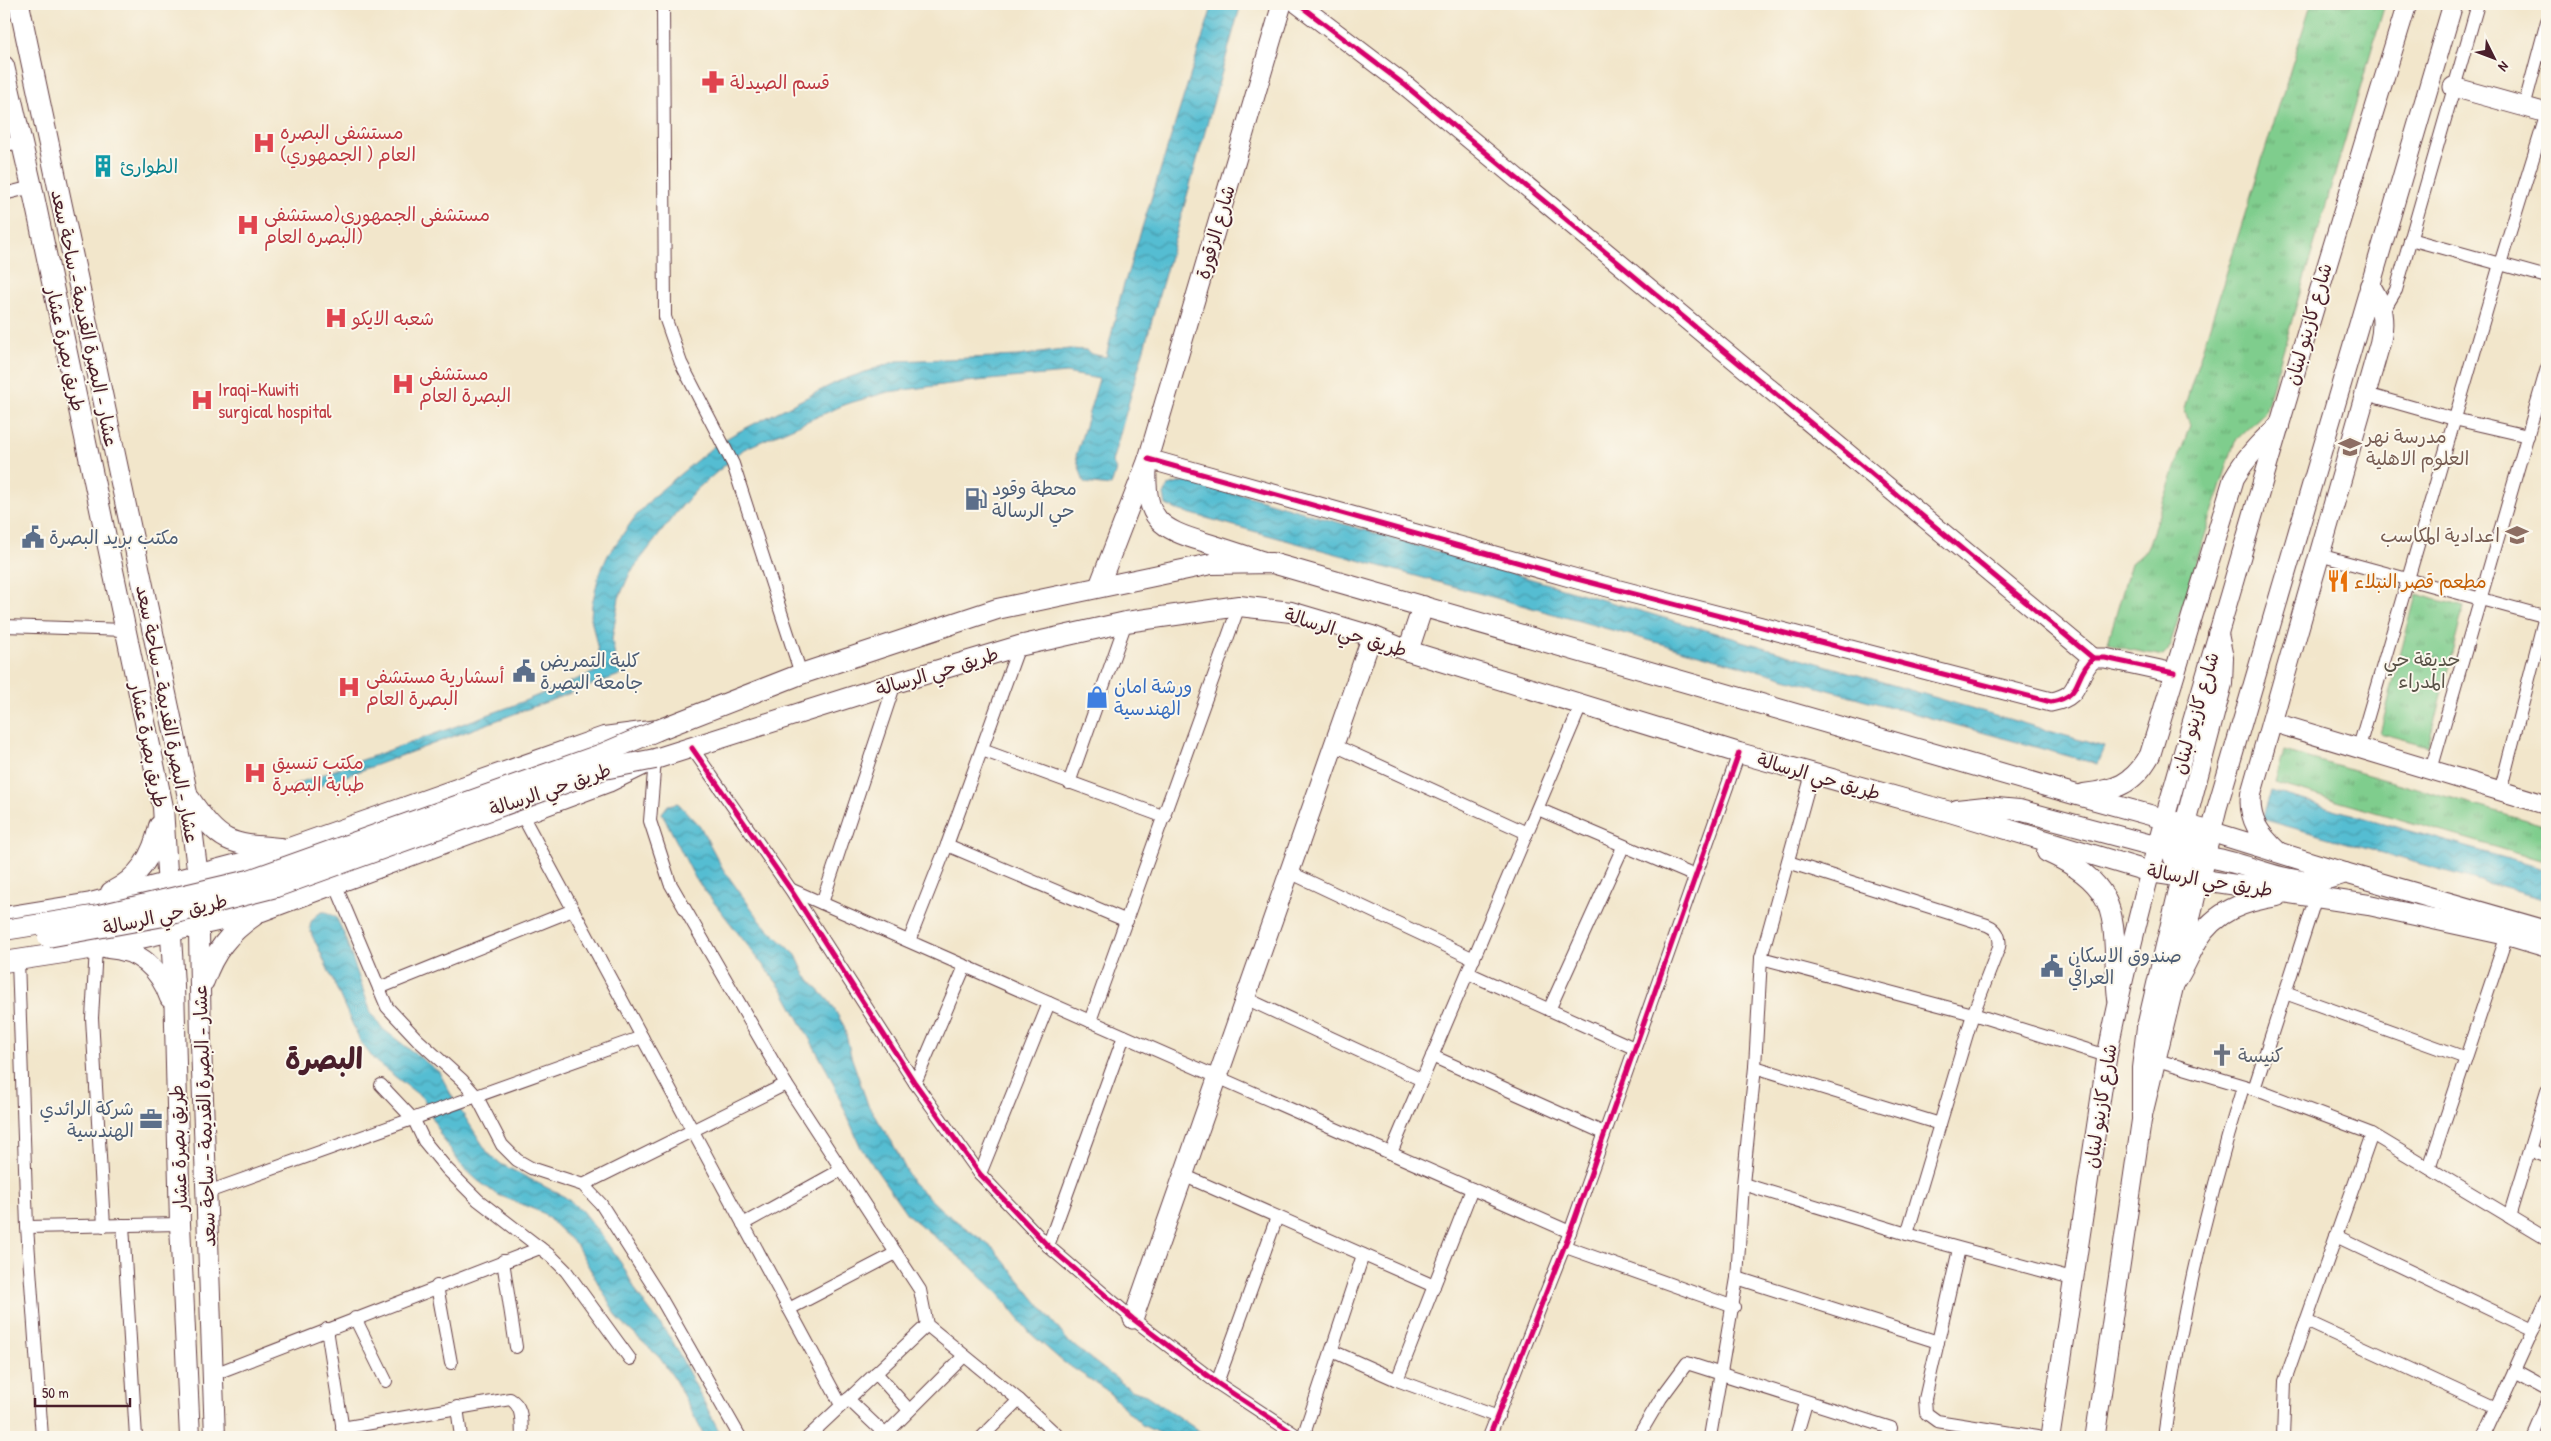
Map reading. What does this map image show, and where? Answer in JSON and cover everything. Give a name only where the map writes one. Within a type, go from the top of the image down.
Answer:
[{"type":"main road","name":"عشار - البصرة القديمة - ساحة سعد","points":[[19,4],[188,797],[198,876],[205,1193],[214,1374],[215,1437]]},
{"type":"main road","name":"طريق بصرة عشار","points":[[4,66],[12,143],[32,187],[163,806],[174,1012],[180,1224],[190,1437]]},
{"type":"main road","points":[[2279,854],[2259,832],[2251,810],[2253,786],[2366,394],[2383,328],[2382,313],[2378,299],[2370,286]]},
{"type":"main road","points":[[2076,795],[2115,788],[2138,774],[2150,756],[2234,478],[2246,458],[2261,441],[2279,426]]},
{"type":"main road","name":"طريق حي الرسالة","points":[[4,930],[99,915],[249,880],[602,754],[801,674],[997,609],[1099,586],[1211,564],[1272,563],[2076,795],[2185,824],[2279,854],[2547,931]]},
{"type":"main road","name":"طريق حي الرسالة","points":[[4,943],[135,922],[267,889],[361,858],[504,803],[604,769],[655,759],[894,683],[1019,646],[1126,622],[1239,606],[1291,612],[1739,753],[1950,812],[2150,872],[2368,905],[2507,935],[2547,948]]},
{"type":"main road","points":[[1408,650],[1423,606]]},
{"type":"main road","points":[[2142,1117],[2142,1068],[2147,1027],[2191,878],[2185,824],[2222,684],[2223,658],[2218,634]]},
{"type":"main road","name":"طريق حي الرسالة","points":[[4,916],[91,903],[198,876],[290,848],[604,737],[658,730]]},
{"type":"main road","points":[[11,961],[96,948],[262,911],[608,782],[655,759]]},
{"type":"main road","points":[[188,797],[206,822],[222,838],[248,846],[290,848]]},
{"type":"main road","points":[[91,903],[126,884],[142,869],[153,850],[163,806]]},
{"type":"main road","points":[[1950,812],[1985,806],[2008,808],[2156,847],[2235,862],[2297,880],[2326,879],[2346,873]]},
{"type":"main road","points":[[2164,819],[2188,853]]},
{"type":"main road","points":[[2011,830],[2035,846],[2084,871],[2104,894],[2113,927],[2118,999]]},
{"type":"main road","points":[[2150,872],[2166,861],[2188,853],[2212,832]]},
{"type":"main road","points":[[2175,982],[2197,941],[2218,916],[2248,902],[2307,896]]},
{"type":"main road","points":[[201,992],[209,968],[222,944],[241,925],[262,911]]},
{"type":"main road","points":[[96,948],[125,950],[148,964],[165,984],[174,1012]]},
{"type":"street","points":[[663,4],[665,317],[680,363],[732,464],[801,674]]},
{"type":"street","name":"شارع الزقورة","points":[[1099,586],[1148,459],[1282,4]]},
{"type":"street","points":[[1298,4],[1406,86],[2093,658],[2105,658],[2174,673]]},
{"type":"street","name":"شارع كازينو لبنان","points":[[2050,1437],[2072,1279],[2107,1056],[2118,999],[2164,819],[2330,248],[2407,4]]},
{"type":"street","points":[[2212,832],[2453,4]]},
{"type":"street","points":[[2382,313],[2396,290],[2478,4]]},
{"type":"street","points":[[2524,107],[2547,21]]},
{"type":"street","points":[[2360,748],[2454,419],[2547,113],[2453,87]]},
{"type":"street","points":[[4,194],[32,187]]},
{"type":"street","points":[[2410,239],[2547,277]]},
{"type":"street","points":[[2431,770],[2479,598],[2547,368]]},
{"type":"street","points":[[2366,394],[2454,419],[2528,436]]},
{"type":"street","points":[[1148,459],[1577,579],[2051,702],[2066,699],[2072,694],[2085,665],[2093,658]]},
{"type":"street","name":"شارع الزقورة","points":[[1148,459],[1148,501],[1153,514],[1163,527],[1182,536],[1272,563]]},
{"type":"street","points":[[2319,555],[2409,578],[2546,617],[2500,792]]},
{"type":"street","points":[[1090,1021],[1165,817],[1239,606]]},
{"type":"street","points":[[1070,782],[1126,622]]},
{"type":"street","points":[[4,626],[126,630]]},
{"type":"street","points":[[1133,1319],[1372,636]]},
{"type":"street","points":[[909,942],[947,845],[1019,646]]},
{"type":"street","points":[[822,903],[894,683]]},
{"type":"street","points":[[1391,1153],[1582,703]]},
{"type":"street","points":[[2272,722],[2547,805]]},
{"type":"street","points":[[1334,745],[1527,833]]},
{"type":"street","points":[[692,748],[791,890],[915,1083],[980,1174],[1048,1246],[1133,1319],[1217,1383],[1299,1437]]},
{"type":"street","points":[[982,750],[1165,817]]},
{"type":"street","points":[[1488,1437],[1498,1417],[1570,1232],[1739,753]]},
{"type":"street","points":[[655,759],[650,821],[670,883],[786,1084],[920,1290],[927,1324],[1019,1400],[1060,1437]]},
{"type":"street","points":[[1710,1437],[1720,1375],[1734,1308],[1743,1184],[1755,1067],[1761,958],[1812,774]]},
{"type":"street","points":[[1538,809],[1623,847],[1695,876]]},
{"type":"street","points":[[522,815],[789,1309],[845,1402],[886,1436],[909,1410],[964,1356]]},
{"type":"street","points":[[947,845],[1127,921]]},
{"type":"street","points":[[1549,1010],[1623,847]]},
{"type":"street","points":[[1788,862],[1992,927],[1998,934],[1999,948],[1973,1014],[1906,1234]]},
{"type":"street","points":[[1289,872],[1474,959]]},
{"type":"street","points":[[2095,1437],[2142,1117],[2175,982],[2191,878]]},
{"type":"street","points":[[335,884],[387,1007],[477,1097],[502,1145],[517,1160],[531,1168],[582,1184],[601,1204],[658,1295],[740,1437]]},
{"type":"street","points":[[791,890],[1570,1232]]},
{"type":"street","points":[[2164,1437],[2178,1347],[2197,1251],[2212,1190],[2248,1088],[2285,993],[2307,896]]},
{"type":"street","points":[[379,988],[574,910]]},
{"type":"street","points":[[2429,1168],[2507,935]]},
{"type":"street","points":[[96,948],[92,1018],[104,1226]]},
{"type":"street","points":[[1761,958],[1973,1014],[2107,1056]]},
{"type":"street","points":[[11,961],[42,1437]]},
{"type":"street","points":[[915,1083],[965,966]]},
{"type":"street","points":[[1468,973],[1634,1048]]},
{"type":"street","points":[[2285,993],[2466,1058]]},
{"type":"street","points":[[1245,998],[1422,1080]]},
{"type":"street","points":[[980,1174],[1048,1003]]},
{"type":"street","points":[[1048,1246],[1124,1036]]},
{"type":"street","points":[[205,1193],[642,1037]]},
{"type":"street","points":[[1432,1056],[1604,1134]]},
{"type":"street","points":[[2157,1060],[2248,1088],[2372,1134],[2547,1239]]},
{"type":"street","points":[[1755,1067],[1940,1124]]},
{"type":"street","points":[[582,1184],[786,1084]]},
{"type":"street","points":[[380,1085],[419,1118],[424,1142],[447,1169],[478,1200],[540,1248],[566,1271],[630,1359]]},
{"type":"street","points":[[2510,1217],[2547,1091]]},
{"type":"street","points":[[2283,1437],[2285,1381],[2372,1134]]},
{"type":"street","points":[[2530,1150],[2547,1157]]},
{"type":"street","points":[[743,1224],[841,1170]]},
{"type":"street","points":[[1183,1175],[1434,1286]]},
{"type":"street","points":[[1743,1184],[1906,1234],[2072,1279]]},
{"type":"street","points":[[1397,1380],[1472,1189]]},
{"type":"street","points":[[1217,1383],[1277,1217]]},
{"type":"street","points":[[27,1227],[180,1224]]},
{"type":"street","points":[[123,1225],[136,1437]]},
{"type":"street","points":[[2336,1236],[2533,1330]]},
{"type":"street","points":[[1564,1246],[1734,1308]]},
{"type":"street","points":[[214,1374],[354,1318],[540,1248]]},
{"type":"street","points":[[1959,1248],[1924,1403],[1929,1416],[1937,1421],[2037,1437]]},
{"type":"street","points":[[789,1309],[896,1253]]},
{"type":"street","points":[[1303,1437],[1363,1254]]},
{"type":"street","points":[[503,1261],[516,1347]]},
{"type":"street","points":[[1737,1278],[1938,1342]]},
{"type":"street","points":[[437,1286],[451,1363]]},
{"type":"street","points":[[2484,1437],[2533,1330],[2544,1317],[2547,1299]]},
{"type":"street","points":[[354,1318],[386,1380]]},
{"type":"street","points":[[2306,1321],[2497,1409]]},
{"type":"street","points":[[816,1435],[845,1402],[927,1324]]},
{"type":"street","points":[[327,1329],[343,1432],[510,1399],[518,1403],[521,1411],[522,1437]]},
{"type":"street","points":[[1332,1351],[1397,1380],[1498,1417]]},
{"type":"street","points":[[1638,1437],[1661,1398],[1687,1363],[1891,1428],[1888,1437]]},
{"type":"street","points":[[2514,1371],[2547,1389]]},
{"type":"street","points":[[876,1373],[909,1410]]},
{"type":"street","points":[[982,1437],[1019,1400]]},
{"type":"street","points":[[1796,1437],[1806,1402]]},
{"type":"street","points":[[2532,1437],[2547,1402]]},
{"type":"street","points":[[457,1408],[461,1437]]},
{"type":"green space","points":[[2311,4],[2385,4],[2265,412],[2235,441],[2168,651],[2163,656],[2117,647],[2108,642],[2131,563],[2147,549],[2190,425],[2184,408]]},
{"type":"green space","name":"حديقة حي المدراء","points":[[2416,594],[2464,607],[2428,746],[2380,733]]},
{"type":"green space","points":[[2284,751],[2547,826],[2547,862],[2275,783]]},
{"type":"water","points":[[1213,4],[1241,4],[1112,462],[1116,470],[1111,486],[1084,483],[1076,456],[1099,379],[1066,373],[966,382],[888,392],[846,404],[744,449],[697,489],[675,514],[630,573],[619,598],[612,639],[615,657],[622,674],[295,795],[293,785],[512,706],[602,669],[591,618],[592,604],[599,575],[608,555],[635,517],[655,495],[714,446],[734,434],[839,381],[897,361],[1018,356],[1069,349],[1086,350],[1091,354],[1106,357],[1121,294]]},
{"type":"water","points":[[1189,480],[2104,747],[2097,764],[1177,510],[1166,505],[1164,495],[1168,486]]},
{"type":"water","points":[[2271,791],[2547,870],[2547,900],[2262,819]]},
{"type":"water","points":[[678,803],[701,828],[723,869],[762,923],[796,955],[805,975],[830,1002],[844,1026],[851,1056],[868,1105],[892,1142],[912,1182],[943,1211],[994,1249],[1069,1342],[1131,1390],[1146,1395],[1208,1437],[1167,1437],[1142,1425],[1105,1389],[1062,1361],[1030,1333],[1000,1295],[969,1265],[907,1214],[861,1148],[830,1076],[784,992],[695,878],[662,813],[668,805]]},
{"type":"water","points":[[322,912],[336,917],[344,934],[371,1013],[383,1029],[439,1072],[454,1100],[488,1153],[501,1164],[565,1197],[582,1211],[604,1239],[621,1263],[639,1296],[672,1340],[722,1437],[705,1437],[674,1378],[659,1357],[619,1320],[577,1246],[543,1213],[496,1194],[477,1180],[461,1165],[440,1134],[424,1099],[375,1061],[360,1041],[312,935],[311,923]]},
{"type":"cycle path","points":[[1298,4],[1406,86],[2093,658]]},
{"type":"cycle path","points":[[1148,459],[1577,579],[2051,702],[2061,699],[2073,691],[2082,672],[2093,658],[2105,658],[2174,673]]},
{"type":"cycle path","points":[[692,748],[791,890],[915,1083],[980,1174],[1048,1246],[1133,1319],[1217,1383],[1299,1437]]},
{"type":"cycle path","points":[[1489,1437],[1570,1232],[1739,753]]},
{"type":"place","name":"قسم الصيدلة","points":[[713,82]]},
{"type":"place","name":"مستشفى البصره العام ( الجمهوري)","points":[[264,143]]},
{"type":"place","name":"الطوارئ","points":[[103,166]]},
{"type":"place","name":"مستشفى الجمهوري(مستشفى البصره العام)","points":[[248,225]]},
{"type":"place","name":"شعبه الايكو","points":[[336,318]]},
{"type":"place","name":"مستشفى البصرة العام","points":[[403,384]]},
{"type":"place","name":"Iraqi-Kuwiti surgical hospital","points":[[202,400]]},
{"type":"place","name":"مدرسة نهر العلوم الاهلية","points":[[2350,447]]},
{"type":"place","name":"محطة وقود حي الرسالة","points":[[976,499]]},
{"type":"place","name":"اعدادية المكاسب","points":[[2517,535]]},
{"type":"place","name":"مكتب بريد البصرة","points":[[33,537]]},
{"type":"place","name":"مطعم قصر النبلاء","points":[[2338,581]]},
{"type":"place","name":"كلية التمريض جامعة البصرة","points":[[524,671]]},
{"type":"place","name":"أسشارية مستشفى البصرة العام","points":[[349,687]]},
{"type":"place","name":"ورشة امان الهندسية","points":[[1097,697]]},
{"type":"place","name":"مكتب تنسيق طبابة البصرة","points":[[255,773]]},
{"type":"place","name":"صندوق الاسكان العراقي","points":[[2052,966]]},
{"type":"place","name":"كنيسة","points":[[2222,1055]]},
{"type":"place","name":"شركة الرائدي الهندسية","points":[[151,1119]]},
{"type":"district","name":"البصرة","points":[[324,1059]]}]
